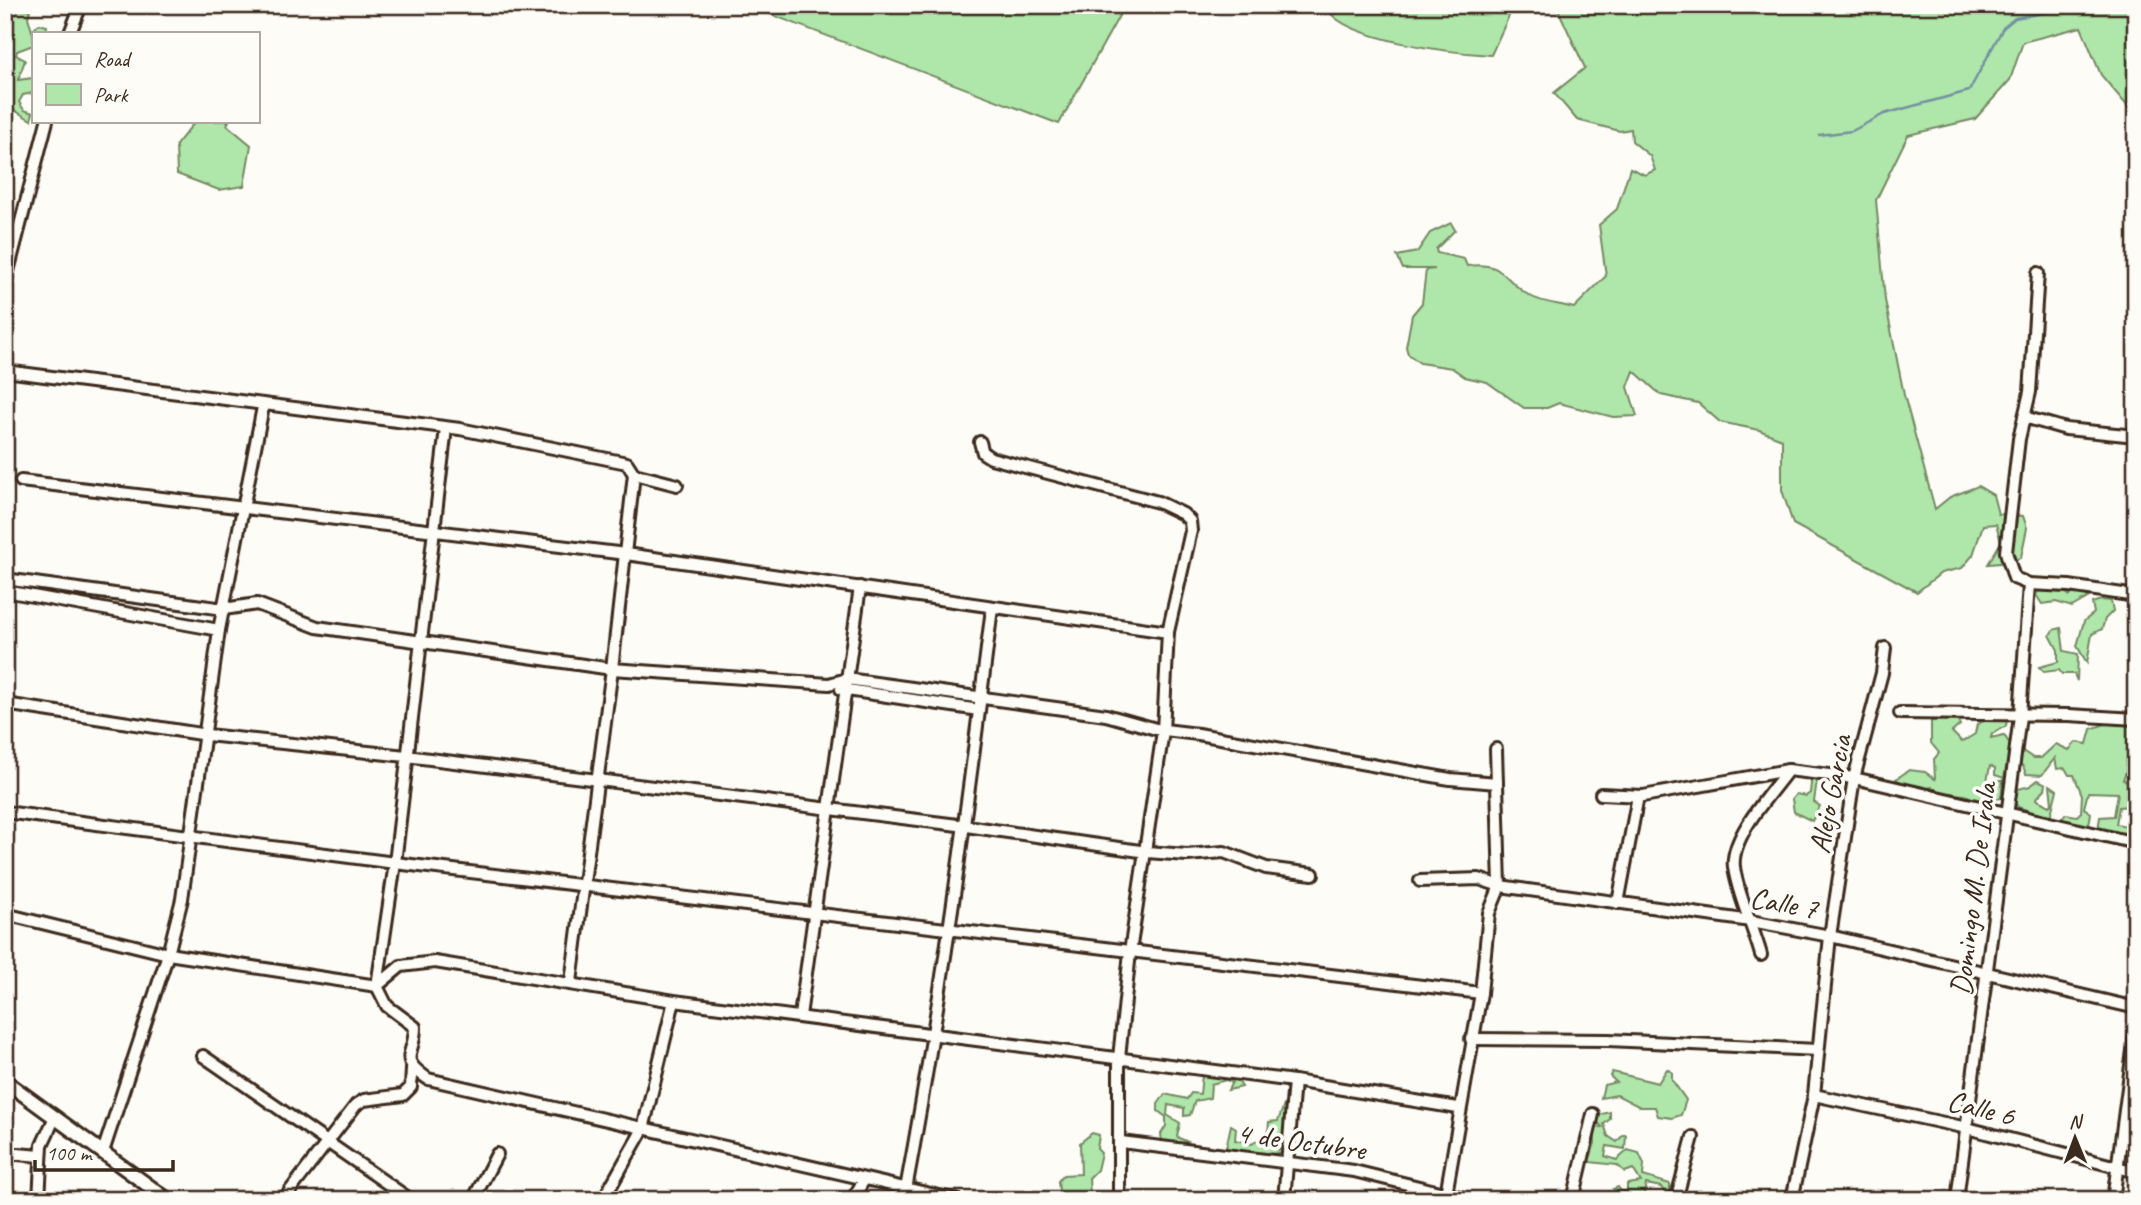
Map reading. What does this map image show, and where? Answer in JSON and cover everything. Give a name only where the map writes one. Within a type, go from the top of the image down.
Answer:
[{"type":"street","points":[[70,32],[81,5]]},
{"type":"street","points":[[5,283],[47,122]]},
{"type":"street","points":[[2038,273],[2030,392],[2024,417],[2006,552],[2014,578],[2029,584],[2136,596]]},
{"type":"street","points":[[5,371],[264,407],[446,428],[627,463],[634,474],[626,554],[599,781],[571,982]]},
{"type":"street","points":[[103,1153],[168,954],[183,899],[219,630],[264,407]]},
{"type":"street","points":[[2024,417],[2066,429],[2136,436]]},
{"type":"street","points":[[283,1200],[356,1105],[364,1100],[403,1096],[411,1087],[412,1069],[407,1055],[415,1027],[387,1006],[377,986],[395,863],[446,428]]},
{"type":"street","points":[[980,442],[983,453],[990,458],[1158,502],[1184,514],[1190,522],[1191,531],[1168,632],[1163,731],[1130,952],[1119,1058],[1119,1200]]},
{"type":"street","points":[[634,474],[677,485]]},
{"type":"street","points":[[21,481],[626,554],[1168,632]]},
{"type":"street","points":[[5,579],[224,609],[257,604],[317,627],[612,669],[829,684],[847,679],[1106,715],[1163,731],[1236,740],[1450,779],[1497,783]]},
{"type":"street","name":"Domingo M. De Irala","points":[[1957,1200],[2020,716],[2029,584]]},
{"type":"street","points":[[800,1016],[860,587]]},
{"type":"street","points":[[5,592],[219,630]]},
{"type":"street","points":[[906,1189],[934,1036],[966,826],[992,608]]},
{"type":"street","name":"Alejo Garcia","points":[[1792,1200],[1814,1095],[1830,936],[1854,778],[1882,673],[1885,648]]},
{"type":"street","points":[[829,684],[846,692],[979,710]]},
{"type":"street","points":[[5,704],[206,735],[406,756],[966,826],[1147,852],[1187,855],[1224,852],[1266,868],[1313,874]]},
{"type":"street","points":[[1900,713],[2069,715],[2136,719]]},
{"type":"street","points":[[1445,1196],[1458,1108],[1481,993],[1489,913],[1500,886],[1496,749]]},
{"type":"street","points":[[1761,955],[1733,867],[1735,849],[1746,828],[1787,770]]},
{"type":"street","points":[[1601,793],[1638,796],[1787,770],[1854,778],[2136,844]]},
{"type":"street","points":[[1618,903],[1638,796]]},
{"type":"street","points":[[5,812],[816,915],[1481,993]]},
{"type":"street","name":"Calle 7","points":[[1420,881],[1479,878],[1500,886],[1751,921],[1987,971],[2136,1008]]},
{"type":"street","points":[[5,914],[168,954],[377,986],[401,965],[435,962],[571,982],[674,1001],[1294,1081],[1458,1108]]},
{"type":"street","points":[[603,1200],[643,1129],[674,1001]]},
{"type":"street","points":[[2113,1200],[2136,1027]]},
{"type":"street","points":[[1471,1039],[1608,1040],[1818,1050]]},
{"type":"street","points":[[203,1056],[411,1200]]},
{"type":"street","points":[[412,1069],[428,1079],[957,1200]]},
{"type":"street","points":[[5,1081],[169,1200]]},
{"type":"street","points":[[1284,1200],[1294,1081]]},
{"type":"street","name":"Calle 6","points":[[1814,1095],[1967,1128],[2136,1172]]},
{"type":"street","points":[[1573,1200],[1593,1114]]},
{"type":"street","points":[[39,1200],[42,1145],[55,1117]]},
{"type":"street","points":[[1676,1200],[1693,1138]]},
{"type":"street","name":"4 de Octubre","points":[[1121,1142],[1354,1171],[1445,1196],[1472,1200]]},
{"type":"street","points":[[5,1153],[41,1156]]},
{"type":"street","points":[[473,1200],[497,1154]]},
{"type":"street","points":[[852,1200],[864,1180]]},
{"type":"green space","points":[[24,5],[30,11],[28,17],[32,31],[39,24],[47,26],[46,32],[32,32],[32,45],[17,51],[16,55],[25,60],[18,80],[32,78],[32,93],[23,95],[19,102],[24,110],[32,113],[31,120],[14,110],[5,110],[5,11]]},
{"type":"green space","points":[[746,5],[1125,5],[1059,124]]},
{"type":"green space","points":[[1326,5],[1514,5],[1491,55],[1426,48],[1374,36],[1335,17]]},
{"type":"green space","points":[[1556,5],[2136,5],[2136,106],[2129,103],[2129,108],[2101,75],[2081,27],[2023,42],[2010,80],[1975,119],[1908,135],[1876,200],[1885,300],[1904,395],[1935,509],[1950,497],[1978,486],[1993,495],[1998,514],[2023,516],[2027,528],[2021,557],[2012,562],[1988,564],[2001,542],[1996,524],[1983,525],[1973,555],[1962,568],[1941,573],[1917,592],[1793,524],[1782,490],[1782,439],[1759,430],[1720,422],[1698,403],[1661,395],[1634,371],[1628,387],[1637,416],[1613,417],[1559,403],[1547,408],[1524,408],[1487,382],[1465,377],[1452,368],[1420,363],[1408,354],[1406,347],[1412,315],[1422,303],[1426,270],[1435,269],[1403,269],[1397,256],[1417,252],[1430,233],[1451,223],[1455,230],[1436,249],[1437,253],[1464,259],[1467,266],[1480,265],[1497,269],[1530,296],[1574,308],[1606,276],[1599,225],[1617,209],[1630,168],[1645,175],[1655,170],[1650,156],[1632,141],[1631,129],[1620,131],[1577,120],[1554,93],[1585,68]]},
{"type":"green space","points":[[190,122],[228,122],[227,125],[251,145],[244,186],[219,190],[177,174],[176,145],[193,124]]},
{"type":"green space","points":[[2038,591],[2066,593],[2070,596],[2073,593],[2089,597],[2072,607],[2056,602],[2042,604],[2036,595]]},
{"type":"green space","points":[[2111,601],[2113,611],[2105,619],[2102,629],[2092,634],[2087,663],[2077,646],[2084,621],[2094,613],[2092,603]]},
{"type":"green space","points":[[2061,628],[2064,651],[2078,654],[2077,681],[2074,674],[2062,674],[2059,670],[2044,672],[2039,667],[2058,662],[2058,650],[2050,635],[2053,630]]},
{"type":"green space","points":[[1991,718],[2007,719],[2006,726],[1992,734],[1991,738],[2004,735],[2011,746],[2004,778],[1995,775],[1995,768],[1990,766],[1986,786],[1997,787],[1998,780],[2003,780],[2001,798],[1979,801],[1965,795],[1940,793],[1932,787],[1914,786],[1896,779],[1909,770],[1925,772],[1935,779],[1934,759],[1939,753],[1931,743],[1931,721],[1957,720],[1960,725],[1952,732],[1962,742],[1975,734],[1977,724]]},
{"type":"green space","points":[[2117,720],[2136,726],[2136,765],[2128,767],[2123,779],[2136,786],[2136,816],[2130,806],[2119,807],[2116,824],[2127,826],[2127,832],[2118,834],[2098,830],[2100,817],[2114,816],[2118,793],[2088,792],[2084,808],[2091,813],[2089,825],[2086,827],[2061,820],[2065,814],[2077,816],[2081,812],[2082,795],[2074,775],[2069,775],[2065,768],[2057,769],[2055,758],[2042,775],[2026,774],[2023,766],[2016,764],[2021,750],[2033,758],[2041,758],[2056,744],[2069,750],[2076,742],[2087,744],[2091,729]]},
{"type":"green space","points":[[1812,774],[1823,779],[1817,780],[1814,802],[1820,806],[1812,821],[1794,812],[1792,799],[1796,794],[1806,796],[1810,793]]},
{"type":"green space","points":[[2038,780],[2046,784],[2036,799],[2049,806],[2052,804],[2050,785],[2057,790],[2050,818],[2018,807],[2014,801],[2018,789],[2030,786]]},
{"type":"green space","points":[[1667,1069],[1672,1072],[1672,1080],[1686,1100],[1681,1115],[1672,1118],[1658,1116],[1655,1107],[1640,1107],[1617,1095],[1601,1098],[1604,1085],[1616,1082],[1610,1076],[1612,1072],[1658,1083]]},
{"type":"green space","points":[[1207,1073],[1237,1079],[1242,1087],[1228,1090],[1232,1082],[1226,1080],[1211,1084],[1210,1098],[1195,1101],[1190,1115],[1184,1116],[1184,1108],[1168,1105],[1167,1115],[1180,1123],[1177,1137],[1190,1143],[1162,1142],[1161,1134],[1166,1126],[1166,1117],[1158,1111],[1158,1104],[1165,1094],[1187,1099],[1191,1093],[1200,1094],[1202,1075]]},
{"type":"green space","points":[[1284,1105],[1288,1115],[1278,1153],[1230,1152],[1226,1148],[1231,1125],[1236,1128],[1235,1140],[1252,1144],[1268,1133],[1269,1122],[1278,1121]]},
{"type":"green space","points":[[1610,1112],[1610,1119],[1604,1124],[1608,1136],[1617,1142],[1626,1135],[1625,1149],[1607,1146],[1605,1156],[1617,1160],[1628,1150],[1639,1153],[1644,1164],[1643,1176],[1670,1184],[1670,1194],[1666,1195],[1661,1187],[1646,1184],[1643,1199],[1621,1200],[1620,1194],[1613,1189],[1618,1187],[1621,1191],[1627,1191],[1627,1184],[1641,1182],[1633,1169],[1625,1172],[1617,1165],[1589,1162],[1595,1143],[1594,1128],[1602,1127],[1596,1120],[1598,1115]]},
{"type":"green space","points":[[1092,1133],[1099,1135],[1097,1149],[1101,1153],[1097,1170],[1089,1178],[1090,1195],[1106,1195],[1106,1199],[1067,1200],[1059,1190],[1058,1181],[1063,1175],[1081,1174],[1080,1143]]},
{"type":"waterway","points":[[1819,135],[1852,131],[1884,114],[1969,91],[2003,28],[2015,18],[2088,5]]}]
